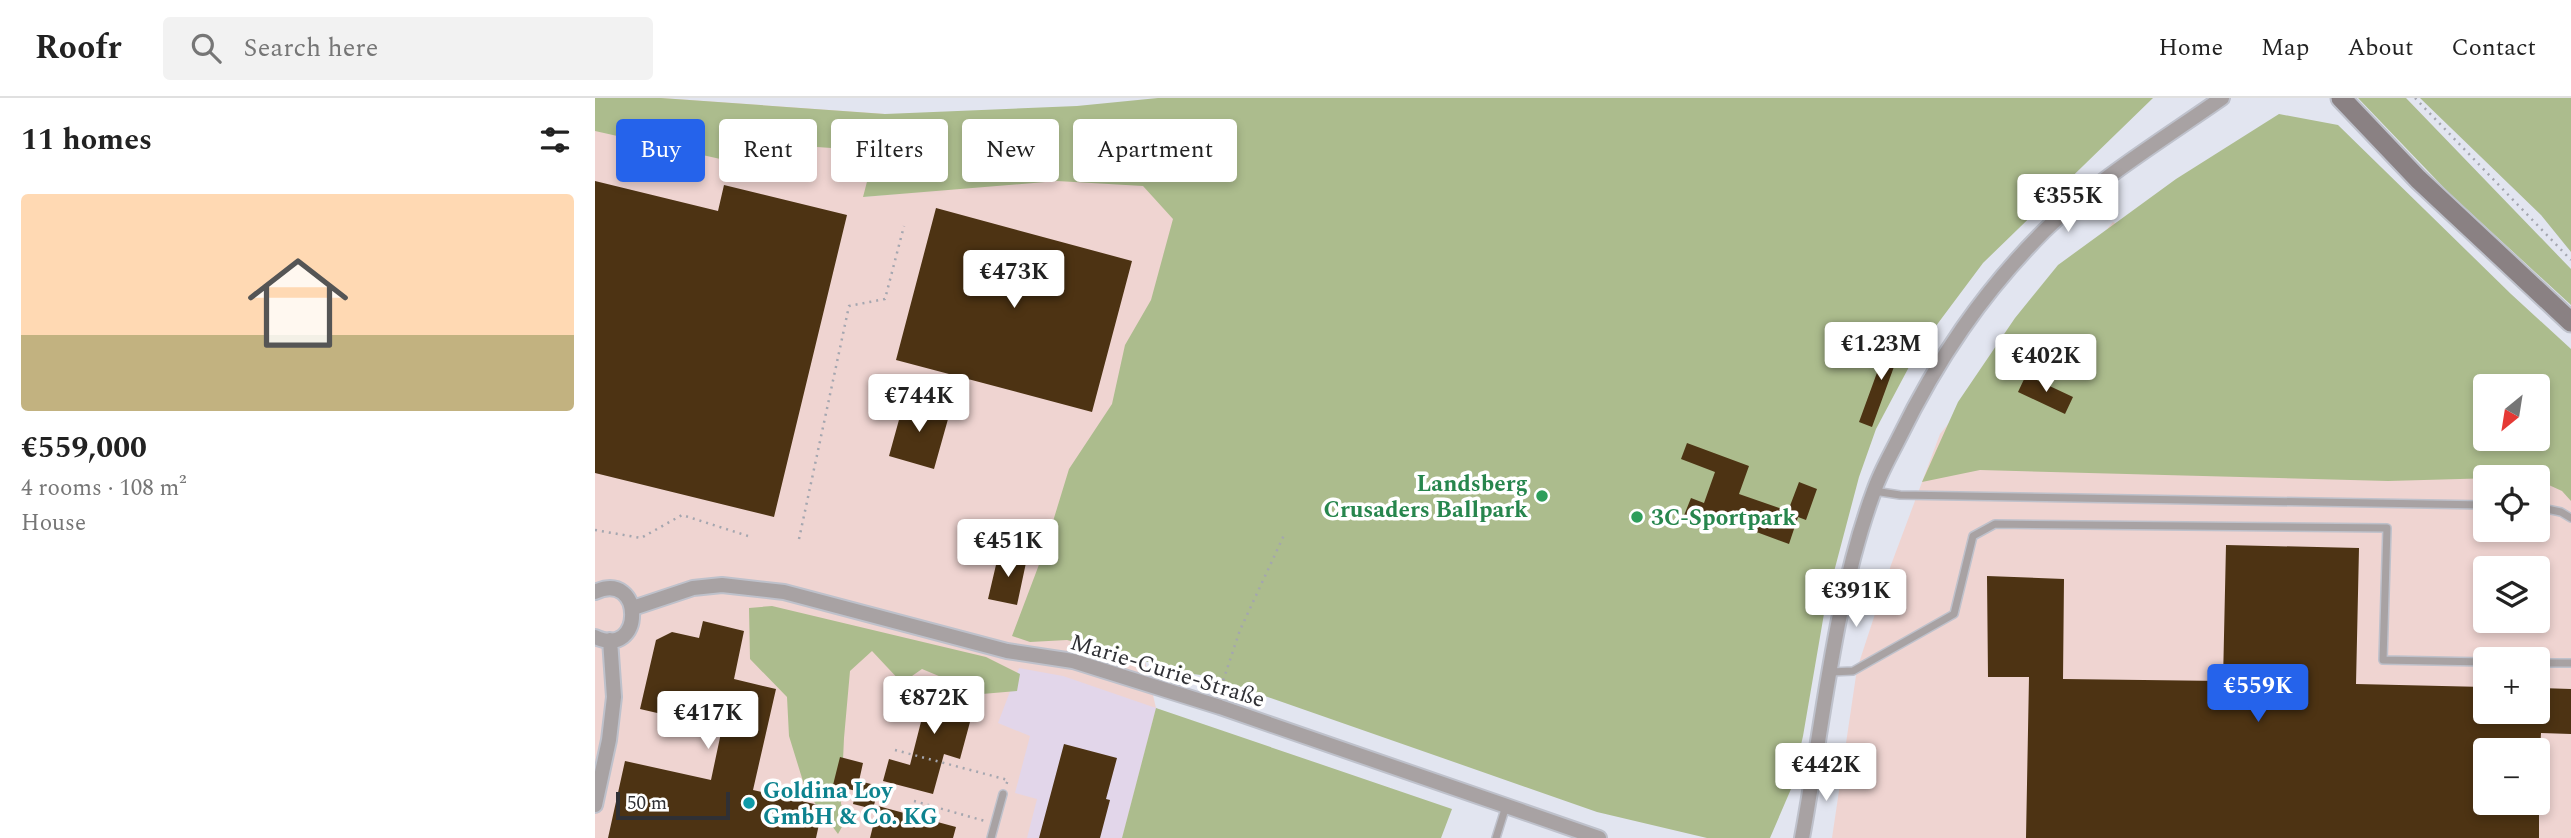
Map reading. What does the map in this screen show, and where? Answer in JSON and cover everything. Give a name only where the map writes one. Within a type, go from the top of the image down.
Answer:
[{"type":"street","points":[[1802,838],[1846,586],[1874,491],[1925,384],[1966,322],[2003,275],[2045,230],[2093,189],[2222,98]]},
{"type":"street","points":[[2341,98],[2418,179],[2571,321]]},
{"type":"street","name":"Marie-Curie-Straße","points":[[633,608],[703,587],[722,585],[784,592],[1007,650],[1073,661],[1220,707],[1599,838]]},
{"type":"street","points":[[595,592],[617,590],[624,594],[633,608],[629,630],[624,635],[602,639],[614,697],[609,740],[595,805]]},
{"type":"lane","points":[[1874,491],[1899,495],[2473,505]]},
{"type":"lane","points":[[2550,510],[2571,518]]},
{"type":"lane","points":[[1831,672],[1853,671],[1954,614],[1973,536],[1995,524],[2387,528],[2383,660],[2473,662]]},
{"type":"lane","points":[[2550,663],[2571,663]]},
{"type":"lane","points":[[991,838],[1003,794]]},
{"type":"lane","points":[[1496,838],[1506,806]]},
{"type":"path","points":[[2415,98],[2571,260]]},
{"type":"path","points":[[799,539],[849,306],[885,299],[904,226]]},
{"type":"path","points":[[595,530],[641,538],[682,515],[748,536]]},
{"type":"path","points":[[1221,687],[1240,630],[1285,533]]},
{"type":"path","points":[[895,750],[1008,780],[1003,794]]},
{"type":"path","points":[[914,801],[995,824]]},
{"type":"shaded area","points":[[595,98],[661,98],[885,114],[884,119],[831,119],[831,182],[868,182],[864,197],[1019,182],[1059,182],[1059,178],[1073,177],[1073,182],[1213,182],[1145,661],[1156,708],[1122,838],[595,838]]},
{"type":"shaded area","points":[[2113,222],[2473,392],[2473,452],[2550,452],[2550,438],[2571,438],[2571,838],[1832,838],[1857,669],[1891,565],[1940,434]]},
{"type":"shaded area","points":[[1019,668],[1063,676],[1156,708],[1122,838],[1027,838],[1037,799],[1015,793],[1030,736],[998,723]]},
{"type":"green space","points":[[595,98],[661,98],[885,114],[1077,106],[1158,98],[2153,98],[1983,263],[1918,350],[1876,429],[1859,477],[1826,602],[1791,789],[1770,838],[1707,838],[1597,812],[1208,676],[1067,640],[1030,642],[1012,636],[1043,554],[1069,469],[1112,404],[1125,345],[1151,300],[1173,219],[1143,186],[1074,182],[1237,182],[1237,119],[1073,119],[1073,182],[1059,181],[1059,119],[962,119],[962,182],[1045,182],[863,197],[867,182],[948,182],[948,119],[831,119],[831,148],[817,147],[817,119],[719,119],[719,159],[705,156],[705,119],[616,119],[616,136],[595,131]]},
{"type":"green space","points":[[2358,98],[2406,98],[2571,269],[2571,305],[2449,193]]},
{"type":"green space","points":[[2420,98],[2571,98],[2571,252],[2541,215]]},
{"type":"green space","points":[[2279,114],[2338,125],[2571,349],[2571,501],[2562,491],[2550,486],[2550,465],[2473,465],[2473,479],[2388,481],[1980,470],[1922,482],[1958,402],[2015,318],[2058,265],[2176,179]]},
{"type":"green space","points":[[772,606],[986,657],[1020,674],[1017,691],[982,694],[922,669],[902,683],[872,651],[850,671],[841,804],[848,816],[838,834],[806,791],[789,736],[787,697],[750,659],[749,608]]},
{"type":"green space","points":[[1156,708],[1452,809],[1441,838],[1122,838]]},
{"type":"building","points":[[595,181],[718,211],[724,185],[847,215],[774,517],[595,473]]},
{"type":"building","points":[[936,208],[1132,261],[1092,412],[896,360]]},
{"type":"building","points":[[1890,337],[1903,342],[1872,427],[1859,422]]},
{"type":"building","points":[[2026,375],[2073,397],[2065,414],[2018,392]]},
{"type":"building","points":[[905,398],[950,412],[934,469],[889,456]]},
{"type":"building","points":[[1687,443],[1749,466],[1739,494],[1788,511],[1799,482],[1817,489],[1806,520],[1798,517],[1789,544],[1716,517],[1712,529],[1683,518],[1691,498],[1704,503],[1715,472],[1681,459]]},
{"type":"building","points":[[2226,545],[2359,548],[2356,684],[2473,687],[2473,724],[2550,724],[2550,688],[2571,689],[2571,734],[2541,733],[2541,738],[2473,738],[2473,815],[2539,815],[2539,838],[2026,838],[2029,677],[1988,677],[1987,576],[2064,579],[2063,679],[2223,681]]},
{"type":"building","points":[[999,552],[1027,558],[1017,605],[988,599]]},
{"type":"building","points":[[703,621],[744,631],[734,679],[776,689],[753,790],[823,806],[816,838],[608,838],[625,761],[711,780],[722,728],[640,709],[656,640],[672,632],[699,638]]},
{"type":"building","points":[[925,677],[970,689],[962,720],[970,722],[960,759],[944,754],[933,794],[883,781],[889,759],[910,765],[923,714],[916,712]]},
{"type":"building","points":[[1064,744],[1117,758],[1106,799],[1110,800],[1100,838],[1039,838]]},
{"type":"building","points":[[840,757],[863,763],[859,781],[879,786],[873,809],[853,804],[856,791],[833,785]]},
{"type":"building","points":[[878,806],[956,827],[953,838],[870,838]]},
{"type":"place","name":"Landsberg Crusaders Ballpark","points":[[1542,496]]},
{"type":"place","name":"3C-Sportpark","points":[[1637,517]]},
{"type":"place","name":"Goldina Loy GmbH & Co. KG","points":[[749,803]]}]
